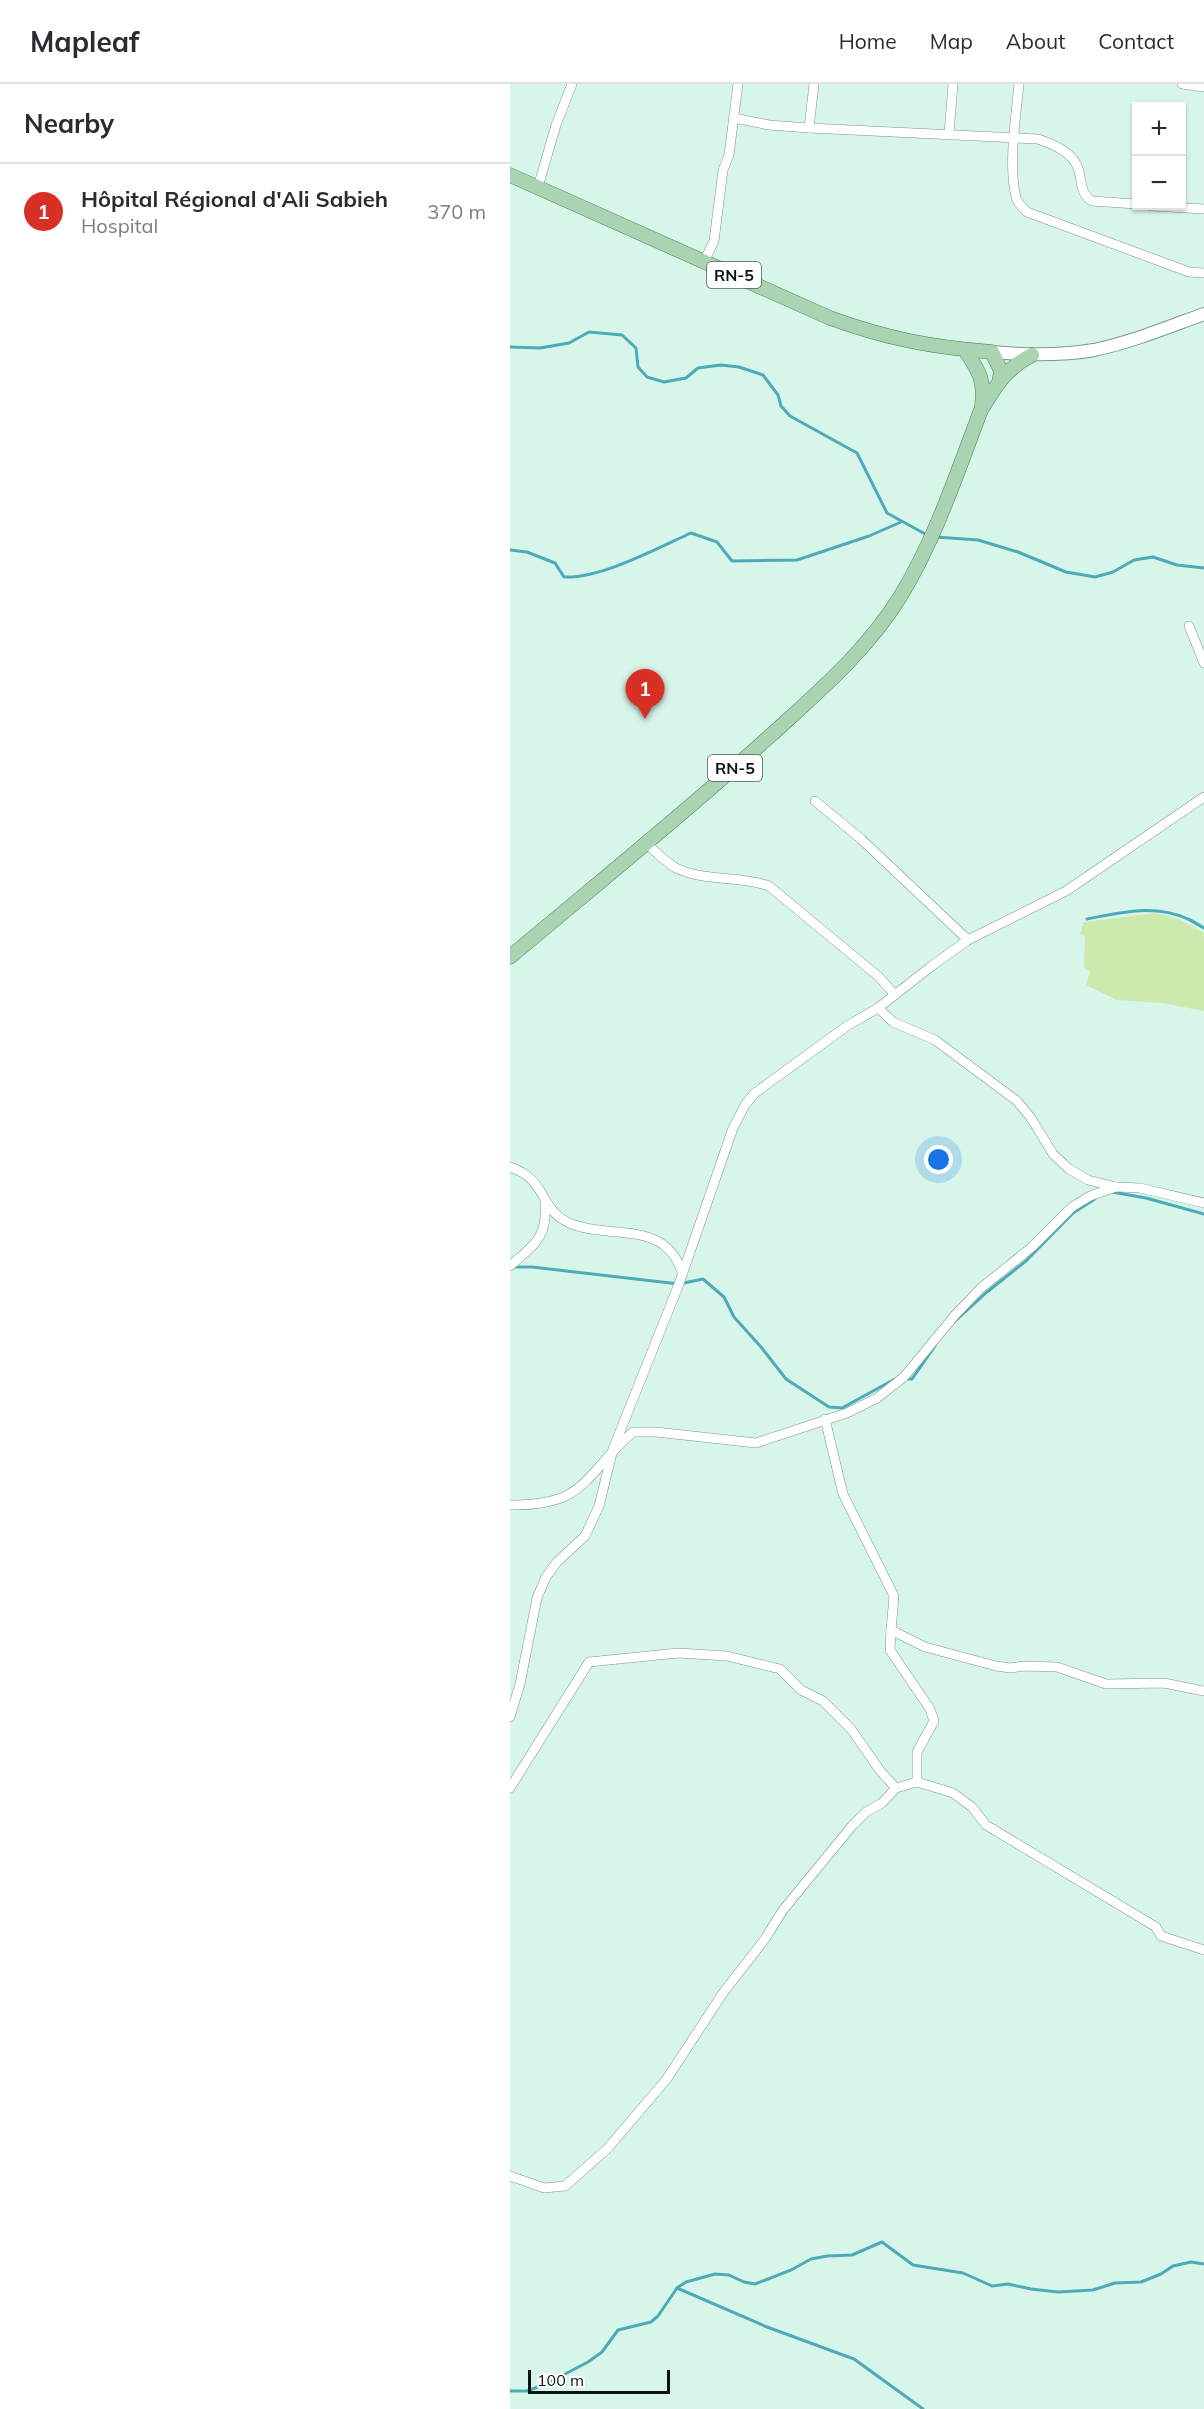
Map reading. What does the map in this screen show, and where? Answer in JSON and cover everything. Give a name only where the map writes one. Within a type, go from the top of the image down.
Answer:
[{"type":"main road","name":"RN-5","points":[[510,176],[830,318],[898,340],[965,350],[1032,355],[1073,353],[1112,346],[1204,314]]},
{"type":"main road","name":"RN-5","points":[[965,350],[981,374],[983,393],[981,410]]},
{"type":"main road","points":[[992,352],[1001,371],[999,382]]},
{"type":"main road","points":[[999,382],[1010,368],[1032,355]]},
{"type":"main road","name":"RN-5","points":[[510,957],[735,768],[856,655],[898,600],[926,547],[981,410],[999,382]]},
{"type":"street","points":[[538,187],[556,125],[572,84]]},
{"type":"street","points":[[704,262],[714,241],[723,170],[729,155],[738,84]]},
{"type":"street","points":[[809,128],[814,84]]},
{"type":"street","points":[[949,134],[953,84]]},
{"type":"street","points":[[1019,84],[1015,137],[1016,200],[1027,212],[1189,272],[1204,273]]},
{"type":"street","points":[[1182,84],[1204,87]]},
{"type":"street","points":[[734,118],[769,125],[809,128],[1038,139],[1066,152],[1076,163],[1084,194],[1092,201],[1132,204]]},
{"type":"street","points":[[1186,208],[1204,209]]},
{"type":"street","points":[[1189,626],[1204,663]]},
{"type":"street","points":[[510,1717],[520,1684],[537,1598],[546,1577],[557,1562],[585,1536],[599,1506],[613,1449],[650,1359],[733,1128],[745,1105],[755,1093],[847,1026],[878,1008],[969,940],[1066,891],[1204,797]]},
{"type":"street","points":[[816,801],[861,839],[969,940]]},
{"type":"street","points":[[646,843],[674,867],[695,875],[757,881],[769,886],[879,977],[895,994]]},
{"type":"street","points":[[878,1008],[893,1022],[935,1040],[1017,1101],[1031,1118],[1053,1154],[1064,1165],[1088,1180],[1116,1187],[1140,1188],[1204,1203]]},
{"type":"street","points":[[510,1167],[521,1171],[536,1182],[554,1214],[572,1225],[658,1239],[670,1249],[682,1272]]},
{"type":"street","points":[[510,1505],[534,1505],[562,1499],[582,1487],[613,1449],[633,1432],[656,1432],[756,1443],[847,1413],[877,1398],[904,1377],[939,1332],[981,1288],[1032,1247],[1072,1208],[1090,1197],[1116,1187]]},
{"type":"street","points":[[510,1266],[538,1242],[544,1230],[546,1218],[545,1199]]},
{"type":"street","points":[[825,1419],[843,1494],[894,1596],[890,1650],[930,1708],[934,1721],[917,1752],[917,1782]]},
{"type":"street","points":[[891,1630],[925,1647],[996,1666],[1057,1667],[1106,1684],[1164,1683],[1204,1691]]},
{"type":"street","points":[[510,1788],[589,1662],[678,1653],[727,1656],[780,1669],[801,1689],[823,1701],[851,1729],[881,1772],[896,1788]]},
{"type":"street","points":[[510,2176],[544,2188],[565,2186],[607,2149],[666,2080],[723,1993],[765,1939],[783,1910],[852,1826],[866,1812],[882,1803],[896,1788],[917,1782],[953,1793],[972,1807],[986,1825],[1156,1927],[1163,1937],[1204,1950]]},
{"type":"green space","points":[[1156,913],[1178,919],[1204,933],[1204,1011],[1162,1003],[1117,1000],[1086,985],[1090,971],[1084,967],[1085,936],[1080,934],[1084,922]]},
{"type":"waterway","points":[[510,347],[540,348],[569,343],[589,332],[622,335],[636,348],[638,367],[647,377],[664,382],[686,378],[698,368],[721,365],[739,367],[763,375],[778,395],[781,406],[790,416],[857,453],[887,513],[927,535]]},
{"type":"waterway","points":[[510,550],[527,552],[555,563],[564,577],[578,576],[611,568],[691,533],[717,542],[732,561],[797,560],[869,536],[901,522]]},
{"type":"waterway","points":[[936,537],[978,540],[1018,552],[1066,572],[1095,577],[1113,572],[1134,560],[1153,557],[1177,565],[1204,568]]},
{"type":"waterway","points":[[1087,919],[1125,912],[1151,911],[1176,914],[1204,928]]},
{"type":"waterway","points":[[1112,1192],[1146,1198],[1204,1214]]},
{"type":"waterway","points":[[954,1322],[1026,1261],[1073,1213],[1095,1199]]},
{"type":"waterway","points":[[512,1267],[532,1267],[679,1284],[703,1279],[724,1297],[734,1317],[786,1379],[829,1407],[842,1408],[895,1379]]},
{"type":"waterway","points":[[905,1379],[912,1379],[935,1346]]},
{"type":"waterway","points":[[510,2391],[527,2391],[546,2384],[588,2362],[602,2352],[618,2330],[651,2322],[658,2316],[677,2288],[686,2282],[715,2274],[729,2275],[755,2284],[791,2270],[811,2259],[852,2255],[882,2242],[913,2265],[963,2273],[992,2286],[1008,2284],[1058,2292],[1093,2290],[1115,2283],[1141,2282],[1173,2266],[1191,2262],[1204,2264]]},
{"type":"waterway","points":[[677,2288],[767,2327],[854,2359],[923,2409]]},
{"type":"place","name":"Hôpital Régional d'Ali Sabieh","points":[[645,719]]}]
